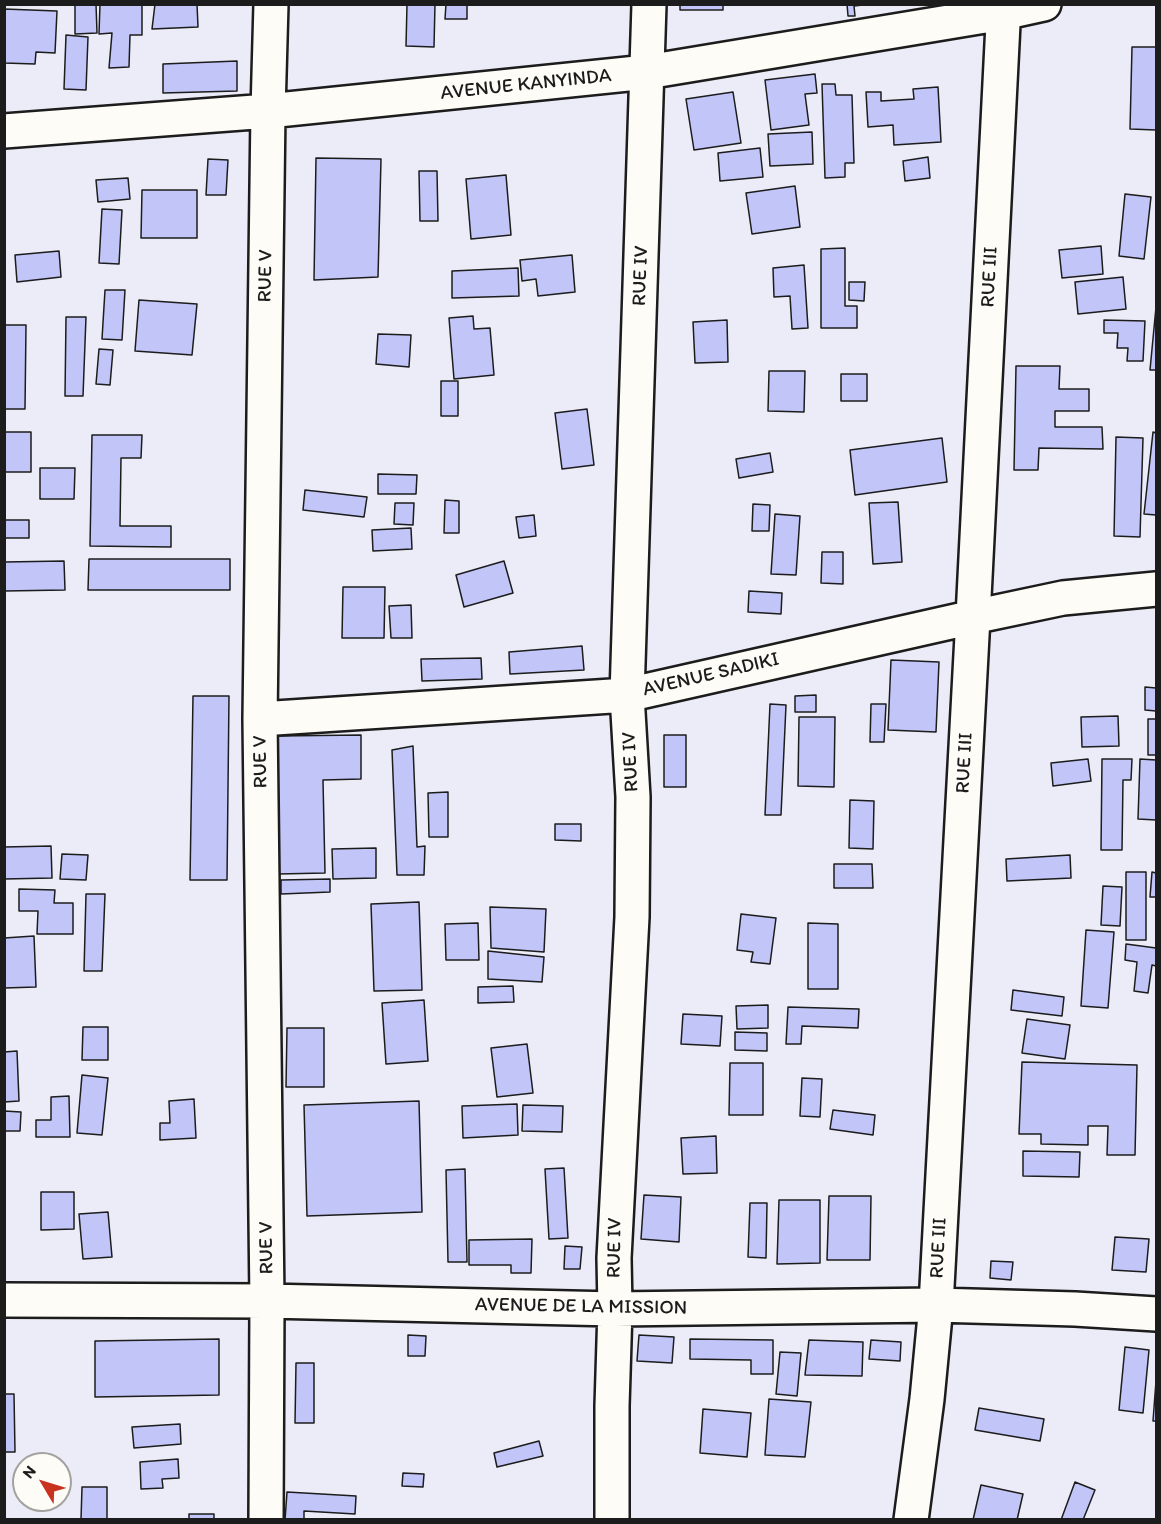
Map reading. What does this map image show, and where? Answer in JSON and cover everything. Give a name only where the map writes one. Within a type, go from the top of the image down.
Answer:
[{"type":"street","name":"RUE V","points":[[266,1520],[267,1301],[260,719],[271,4]]},
{"type":"street","name":"RUE IV","points":[[612,1520],[614,1258],[632,917],[633,797],[627,695],[649,4]]},
{"type":"street","name":"AVENUE KANYINDA","points":[[4,131],[268,111],[647,72],[1004,9],[1044,4]]},
{"type":"street","name":"RUE III","points":[[911,1520],[927,1399],[936,1305],[1004,9]]},
{"type":"street","name":"AVENUE SADIKI","points":[[260,719],[627,695],[1063,598],[1156,590]]},
{"type":"street","name":"AVENUE DE LA MISSION","points":[[4,1300],[267,1301],[615,1309],[936,1305],[1156,1314]]},
{"type":"building","points":[[75,4],[96,4],[97,33],[75,34]]},
{"type":"building","points":[[100,4],[142,4],[142,35],[130,35],[129,67],[109,68],[112,33],[99,34]]},
{"type":"building","points":[[155,4],[197,4],[198,27],[152,29]]},
{"type":"building","points":[[407,4],[435,4],[434,47],[406,46]]},
{"type":"building","points":[[446,4],[467,4],[467,19],[445,19]]},
{"type":"building","points":[[680,4],[723,4],[723,10],[680,10]]},
{"type":"building","points":[[847,4],[872,4],[854,6],[855,16],[848,16]]},
{"type":"building","points":[[4,9],[57,11],[55,53],[36,52],[35,64],[4,63]]},
{"type":"building","points":[[66,35],[88,37],[86,90],[64,89]]},
{"type":"building","points":[[1132,47],[1156,47],[1156,130],[1130,129]]},
{"type":"building","points":[[237,61],[237,91],[163,93],[163,64]]},
{"type":"building","points":[[815,74],[817,93],[805,94],[809,125],[771,130],[765,80]]},
{"type":"building","points":[[822,84],[835,84],[836,95],[852,95],[854,163],[845,163],[845,177],[825,178]]},
{"type":"building","points":[[938,87],[941,142],[894,145],[893,125],[868,127],[866,92],[881,92],[881,101],[914,99],[913,89]]},
{"type":"building","points":[[733,92],[741,143],[694,150],[686,99]]},
{"type":"building","points":[[812,132],[813,164],[770,166],[768,134]]},
{"type":"building","points":[[760,148],[763,177],[720,181],[718,153]]},
{"type":"building","points":[[928,157],[930,178],[905,181],[903,161]]},
{"type":"building","points":[[316,158],[381,159],[378,277],[314,280]]},
{"type":"building","points":[[208,159],[228,160],[226,195],[206,195]]},
{"type":"building","points":[[419,171],[437,171],[438,221],[420,221]]},
{"type":"building","points":[[506,175],[511,235],[471,239],[466,179]]},
{"type":"building","points":[[128,178],[130,199],[98,202],[96,180]]},
{"type":"building","points":[[795,186],[800,227],[752,234],[746,193]]},
{"type":"building","points":[[142,190],[197,190],[197,238],[141,238]]},
{"type":"building","points":[[1125,194],[1151,197],[1144,259],[1119,256]]},
{"type":"building","points":[[102,209],[122,210],[119,264],[99,263]]},
{"type":"building","points":[[1101,246],[1103,274],[1062,278],[1059,250]]},
{"type":"building","points":[[845,248],[845,306],[857,306],[857,328],[821,328],[821,249]]},
{"type":"building","points":[[59,251],[61,277],[17,282],[15,255]]},
{"type":"building","points":[[572,255],[575,292],[538,296],[536,279],[522,281],[520,260]]},
{"type":"building","points":[[804,265],[808,328],[792,329],[790,296],[774,297],[773,268]]},
{"type":"building","points":[[518,268],[519,296],[452,298],[452,271]]},
{"type":"building","points":[[1123,277],[1126,309],[1078,314],[1075,282]]},
{"type":"building","points":[[849,282],[865,282],[864,301],[849,300]]},
{"type":"building","points":[[105,290],[125,290],[122,340],[102,339]]},
{"type":"building","points":[[139,300],[197,304],[192,355],[135,351]]},
{"type":"building","points":[[1156,307],[1156,370],[1150,370]]},
{"type":"building","points":[[473,316],[474,329],[490,328],[494,375],[454,379],[449,318]]},
{"type":"building","points":[[66,317],[86,317],[83,396],[65,396]]},
{"type":"building","points":[[727,320],[728,362],[695,363],[693,322]]},
{"type":"building","points":[[1104,320],[1145,321],[1143,361],[1127,361],[1128,348],[1117,348],[1118,333],[1104,333]]},
{"type":"building","points":[[4,325],[26,325],[25,409],[4,409]]},
{"type":"building","points":[[378,334],[411,335],[409,367],[376,364]]},
{"type":"building","points":[[99,349],[113,350],[110,385],[96,384]]},
{"type":"building","points":[[1016,366],[1060,366],[1059,389],[1089,389],[1089,411],[1055,411],[1055,427],[1102,427],[1103,449],[1039,448],[1038,470],[1014,470]]},
{"type":"building","points":[[769,371],[805,371],[804,412],[768,411]]},
{"type":"building","points":[[841,374],[867,374],[867,401],[841,401]]},
{"type":"building","points":[[441,381],[458,381],[458,416],[441,416]]},
{"type":"building","points":[[587,409],[594,465],[562,469],[555,413]]},
{"type":"building","points":[[4,432],[31,432],[31,472],[4,472]]},
{"type":"building","points":[[1153,432],[1156,433],[1156,515],[1144,514]]},
{"type":"building","points":[[92,435],[142,435],[141,458],[121,458],[120,526],[171,526],[171,547],[90,546]]},
{"type":"building","points":[[1116,437],[1143,438],[1140,537],[1114,536]]},
{"type":"building","points":[[942,438],[947,482],[855,495],[850,450]]},
{"type":"building","points":[[770,453],[773,472],[739,478],[736,459]]},
{"type":"building","points":[[40,468],[75,468],[74,499],[40,499]]},
{"type":"building","points":[[378,474],[417,475],[416,494],[378,494]]},
{"type":"building","points":[[305,490],[367,497],[364,517],[303,510]]},
{"type":"building","points":[[445,500],[459,501],[459,533],[444,533]]},
{"type":"building","points":[[898,502],[902,562],[873,564],[869,503]]},
{"type":"building","points":[[395,503],[414,503],[413,525],[394,524]]},
{"type":"building","points":[[753,504],[770,505],[769,531],[752,531]]},
{"type":"building","points":[[775,514],[800,516],[796,575],[771,574]]},
{"type":"building","points":[[534,515],[536,536],[519,538],[516,517]]},
{"type":"building","points":[[4,520],[29,520],[29,538],[4,538]]},
{"type":"building","points":[[411,528],[412,549],[373,551],[372,530]]},
{"type":"building","points":[[822,552],[843,552],[843,584],[821,583]]},
{"type":"building","points":[[89,559],[230,559],[230,590],[88,590]]},
{"type":"building","points":[[64,561],[65,590],[4,591],[4,562]]},
{"type":"building","points":[[504,561],[513,593],[464,607],[456,575]]},
{"type":"building","points":[[343,587],[385,587],[384,638],[342,638]]},
{"type":"building","points":[[749,591],[782,593],[781,614],[748,612]]},
{"type":"building","points":[[411,605],[412,638],[391,638],[389,606]]},
{"type":"building","points":[[582,646],[584,670],[510,674],[509,652]]},
{"type":"building","points":[[481,658],[482,679],[422,681],[421,659]]},
{"type":"building","points":[[891,660],[939,662],[936,732],[888,730]]},
{"type":"building","points":[[1145,687],[1156,688],[1156,711],[1145,710]]},
{"type":"building","points":[[816,695],[816,712],[795,712],[795,696]]},
{"type":"building","points":[[193,696],[229,696],[227,880],[190,880]]},
{"type":"building","points":[[770,704],[786,705],[781,815],[765,815]]},
{"type":"building","points":[[871,704],[886,704],[884,742],[870,742]]},
{"type":"building","points":[[1118,716],[1119,746],[1082,747],[1081,717]]},
{"type":"building","points":[[799,717],[835,717],[834,787],[798,786]]},
{"type":"building","points":[[1148,719],[1156,719],[1156,755],[1148,755]]},
{"type":"building","points":[[361,735],[361,779],[323,780],[325,873],[278,874],[277,736]]},
{"type":"building","points":[[664,735],[686,735],[686,787],[664,787]]},
{"type":"building","points":[[413,746],[417,847],[425,846],[424,875],[397,875],[392,750]]},
{"type":"building","points":[[1088,759],[1091,781],[1053,786],[1051,763]]},
{"type":"building","points":[[1102,759],[1132,759],[1131,780],[1123,780],[1122,850],[1101,850]]},
{"type":"building","points":[[1140,759],[1156,760],[1156,820],[1138,819]]},
{"type":"building","points":[[448,792],[448,837],[429,837],[428,793]]},
{"type":"building","points":[[850,800],[874,801],[873,849],[849,848]]},
{"type":"building","points":[[555,824],[581,824],[581,841],[555,840]]},
{"type":"building","points":[[51,846],[52,878],[4,879],[4,847]]},
{"type":"building","points":[[376,848],[376,878],[333,879],[332,849]]},
{"type":"building","points":[[62,854],[88,855],[86,880],[60,879]]},
{"type":"building","points":[[1070,855],[1071,878],[1007,881],[1006,859]]},
{"type":"building","points":[[834,864],[872,864],[873,888],[834,888]]},
{"type":"building","points":[[1126,872],[1146,872],[1146,940],[1126,940]]},
{"type":"building","points":[[1152,872],[1156,873],[1156,897],[1150,897]]},
{"type":"building","points":[[330,879],[330,892],[281,894],[281,880]]},
{"type":"building","points":[[1103,886],[1122,887],[1120,926],[1101,925]]},
{"type":"building","points":[[19,889],[55,890],[54,903],[73,903],[73,934],[37,934],[38,911],[19,911]]},
{"type":"building","points":[[86,894],[105,894],[102,971],[84,971]]},
{"type":"building","points":[[419,902],[422,990],[374,991],[371,904]]},
{"type":"building","points":[[490,907],[546,909],[544,952],[491,948]]},
{"type":"building","points":[[741,914],[776,918],[770,964],[751,962],[753,952],[737,950]]},
{"type":"building","points":[[478,923],[479,960],[446,960],[445,924]]},
{"type":"building","points":[[808,923],[838,924],[838,989],[808,989]]},
{"type":"building","points":[[1086,930],[1114,932],[1108,1008],[1081,1006]]},
{"type":"building","points":[[34,936],[36,987],[4,988],[4,938]]},
{"type":"building","points":[[1126,944],[1156,948],[1156,966],[1152,965],[1148,993],[1134,991],[1137,962],[1125,960]]},
{"type":"building","points":[[488,951],[544,957],[542,982],[488,979]]},
{"type":"building","points":[[513,986],[514,1002],[478,1003],[478,987]]},
{"type":"building","points":[[1013,990],[1064,997],[1062,1016],[1011,1010]]},
{"type":"building","points":[[424,1000],[428,1061],[386,1064],[382,1003]]},
{"type":"building","points":[[768,1005],[768,1028],[737,1029],[736,1006]]},
{"type":"building","points":[[788,1007],[859,1009],[858,1028],[802,1026],[801,1044],[786,1044]]},
{"type":"building","points":[[683,1014],[722,1016],[720,1046],[681,1044]]},
{"type":"building","points":[[1027,1019],[1070,1025],[1065,1059],[1022,1053]]},
{"type":"building","points":[[83,1027],[108,1027],[108,1060],[82,1060]]},
{"type":"building","points":[[287,1028],[324,1028],[324,1087],[286,1087]]},
{"type":"building","points":[[735,1032],[767,1033],[767,1051],[735,1050]]},
{"type":"building","points":[[527,1044],[533,1093],[497,1097],[491,1048]]},
{"type":"building","points":[[17,1051],[19,1101],[4,1102],[4,1052]]},
{"type":"building","points":[[1022,1062],[1137,1065],[1135,1155],[1107,1155],[1108,1126],[1088,1126],[1088,1145],[1041,1144],[1041,1134],[1019,1134]]},
{"type":"building","points":[[730,1063],[763,1063],[763,1115],[729,1115]]},
{"type":"building","points":[[82,1075],[108,1078],[102,1135],[77,1133]]},
{"type":"building","points":[[802,1078],[822,1079],[820,1117],[800,1116]]},
{"type":"building","points":[[69,1096],[70,1137],[36,1137],[36,1120],[51,1120],[51,1097]]},
{"type":"building","points":[[194,1099],[196,1138],[160,1140],[160,1123],[170,1123],[169,1101]]},
{"type":"building","points":[[419,1101],[422,1212],[307,1216],[304,1105]]},
{"type":"building","points":[[517,1104],[518,1135],[463,1138],[462,1106]]},
{"type":"building","points":[[523,1105],[563,1106],[562,1132],[522,1131]]},
{"type":"building","points":[[833,1110],[875,1115],[873,1135],[830,1129]]},
{"type":"building","points":[[4,1111],[21,1112],[20,1131],[4,1131]]},
{"type":"building","points":[[716,1136],[717,1173],[683,1174],[681,1138]]},
{"type":"building","points":[[1023,1151],[1080,1152],[1079,1177],[1023,1176]]},
{"type":"building","points":[[564,1168],[568,1238],[549,1239],[545,1169]]},
{"type":"building","points":[[465,1169],[467,1262],[448,1262],[446,1170]]},
{"type":"building","points":[[41,1192],[74,1192],[74,1229],[41,1230]]},
{"type":"building","points":[[644,1195],[681,1197],[679,1242],[641,1239]]},
{"type":"building","points":[[829,1196],[871,1196],[870,1260],[827,1260]]},
{"type":"building","points":[[779,1200],[820,1200],[820,1263],[777,1264]]},
{"type":"building","points":[[750,1203],[767,1203],[766,1258],[748,1257]]},
{"type":"building","points":[[108,1212],[112,1257],[83,1259],[79,1214]]},
{"type":"building","points":[[1115,1237],[1149,1239],[1146,1272],[1112,1270]]},
{"type":"building","points":[[532,1239],[531,1273],[511,1273],[511,1265],[469,1265],[469,1240]]},
{"type":"building","points":[[565,1246],[582,1247],[580,1269],[564,1269]]},
{"type":"building","points":[[991,1261],[1013,1262],[1011,1280],[990,1278]]},
{"type":"building","points":[[408,1335],[426,1336],[425,1356],[408,1356]]},
{"type":"building","points":[[639,1335],[674,1337],[672,1363],[637,1361]]},
{"type":"building","points":[[219,1339],[219,1395],[95,1397],[95,1341]]},
{"type":"building","points":[[690,1339],[773,1340],[773,1374],[751,1374],[751,1360],[690,1359]]},
{"type":"building","points":[[809,1340],[863,1342],[862,1376],[805,1375]]},
{"type":"building","points":[[871,1340],[901,1342],[900,1361],[869,1359]]},
{"type":"building","points":[[1125,1347],[1149,1350],[1143,1413],[1119,1410]]},
{"type":"building","points":[[780,1352],[801,1353],[797,1396],[776,1394]]},
{"type":"building","points":[[296,1363],[314,1363],[314,1423],[295,1423]]},
{"type":"building","points":[[1156,1381],[1156,1421],[1153,1421]]},
{"type":"building","points":[[4,1394],[14,1394],[15,1452],[4,1452]]},
{"type":"building","points":[[769,1399],[811,1402],[805,1457],[765,1455]]},
{"type":"building","points":[[979,1408],[1044,1419],[1040,1441],[975,1430]]},
{"type":"building","points":[[703,1409],[751,1413],[747,1457],[700,1453]]},
{"type":"building","points":[[180,1424],[181,1444],[134,1448],[132,1427]]},
{"type":"building","points":[[539,1441],[543,1456],[497,1467],[494,1453]]},
{"type":"building","points":[[178,1459],[179,1478],[162,1479],[163,1488],[141,1489],[140,1462]]},
{"type":"building","points":[[403,1473],[424,1474],[423,1487],[402,1486]]},
{"type":"building","points":[[1075,1482],[1095,1490],[1083,1520],[1061,1520]]},
{"type":"building","points":[[981,1485],[1023,1494],[1017,1520],[973,1520]]},
{"type":"building","points":[[82,1487],[107,1487],[107,1520],[81,1520]]},
{"type":"building","points":[[287,1492],[356,1496],[355,1514],[304,1511],[304,1520],[285,1520]]},
{"type":"building","points":[[189,1514],[214,1514],[214,1520],[189,1520]]}]
